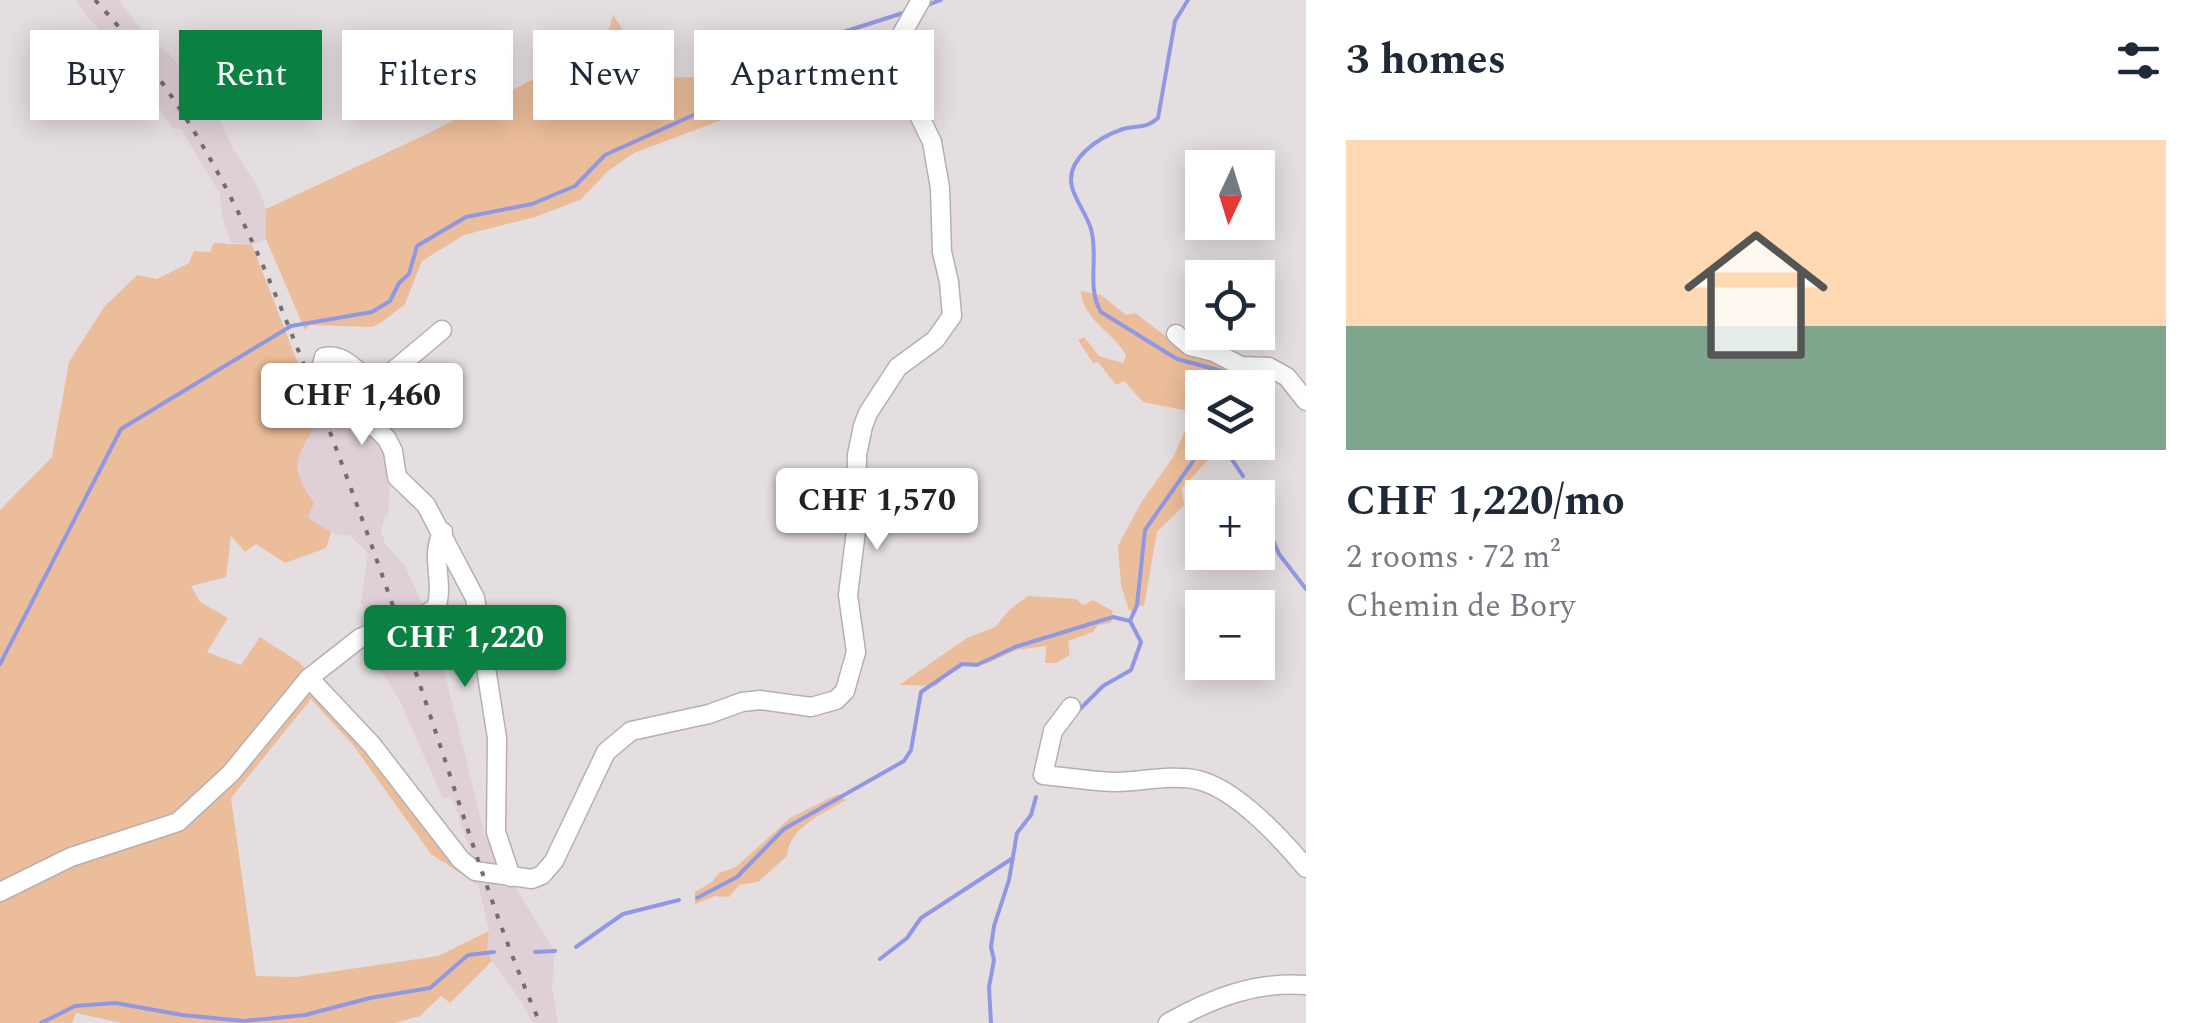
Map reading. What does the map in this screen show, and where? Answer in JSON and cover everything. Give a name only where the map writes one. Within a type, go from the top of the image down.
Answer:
[{"type":"street","points":[[904,30],[917,8]]},
{"type":"street","points":[[309,678],[372,745],[460,860],[476,871],[515,877],[538,877],[549,868],[599,765],[622,736],[648,725],[709,714],[742,702],[760,700],[811,707],[843,694],[856,652],[848,595],[856,531],[857,455],[868,412],[898,367],[935,340],[951,319],[942,252],[942,201],[932,142],[921,120]]},
{"type":"street","points":[[442,330],[380,382],[368,380],[334,355],[324,357],[321,368],[326,389],[340,411],[377,429],[387,439],[397,477],[426,505],[475,598],[497,738],[496,832],[515,877]]},
{"type":"street","points":[[1176,334],[1190,346],[1214,352],[1241,366],[1269,368],[1288,377],[1306,401]]},
{"type":"street","points":[[0,892],[71,856],[178,822],[231,773],[309,678],[360,638],[436,608],[441,594],[436,544],[443,532]]},
{"type":"street","points":[[1072,707],[1054,732],[1043,775],[1111,782],[1201,780],[1230,796],[1273,831],[1306,868]]},
{"type":"street","points":[[1168,1023],[1247,987],[1279,983],[1306,986]]},
{"type":"shaded area","points":[[76,0],[118,0],[143,30],[100,30]]},
{"type":"shaded area","points":[[613,15],[623,30],[609,30]]},
{"type":"shaded area","points":[[159,46],[179,66],[179,120],[220,120],[258,187],[268,215],[266,239],[252,245],[231,243],[220,194],[181,129],[173,129],[159,108]]},
{"type":"shaded area","points":[[694,77],[694,120],[722,120],[634,153],[608,171],[580,200],[535,217],[464,235],[422,261],[405,304],[382,322],[372,327],[309,325],[305,330],[266,239],[266,209],[454,120],[513,120],[513,90],[533,79],[533,120],[674,120],[674,78]]},
{"type":"shaded area","points":[[214,243],[252,245],[320,420],[301,452],[298,470],[314,503],[308,518],[331,532],[326,548],[285,563],[256,544],[245,552],[231,536],[226,577],[191,586],[200,602],[228,618],[207,652],[241,665],[260,637],[299,662],[475,871],[477,884],[431,854],[353,745],[311,699],[231,798],[256,976],[296,977],[438,956],[489,931],[487,949],[492,961],[450,1003],[441,996],[420,1016],[395,1023],[121,1023],[76,1013],[72,1023],[0,1023],[0,510],[52,457],[69,362],[104,307],[137,275],[157,279],[189,263],[194,251],[210,252]]},
{"type":"shaded area","points":[[1081,291],[1101,295],[1126,315],[1135,313],[1185,350],[1240,370],[1185,370],[1185,410],[1143,402],[1124,381],[1116,385],[1098,362],[1093,363],[1078,340],[1084,337],[1099,356],[1123,363],[1126,355],[1083,301]]},
{"type":"shaded area","points":[[340,411],[387,439],[388,515],[381,531],[385,543],[405,566],[434,629],[485,836],[519,878],[515,887],[555,951],[552,987],[558,1023],[532,1023],[492,961],[475,871],[467,857],[470,850],[451,796],[443,799],[399,699],[358,634],[371,620],[361,603],[368,553],[349,535],[338,535],[307,519],[314,503],[299,483],[298,452],[320,420]]},
{"type":"shaded area","points":[[1185,431],[1185,460],[1208,460],[1185,480],[1184,505],[1157,532],[1144,606],[1139,606],[1136,613],[1129,610],[1121,585],[1118,546],[1142,501],[1174,456]]},
{"type":"shaded area","points":[[1028,596],[1076,599],[1083,605],[1093,600],[1113,611],[1111,623],[1098,625],[1093,632],[1068,641],[1070,655],[1056,663],[1045,663],[1046,646],[1016,650],[988,663],[955,666],[936,686],[899,685],[967,638],[995,627]]},
{"type":"shaded area","points":[[838,794],[846,800],[801,829],[787,856],[758,882],[739,885],[729,897],[715,896],[695,904],[695,892],[719,873],[736,867],[790,818]]},
{"type":"waterway","points":[[925,6],[941,0]]},
{"type":"waterway","points":[[1188,0],[1175,21],[1158,118],[1094,143],[1079,158],[1071,177],[1091,229],[1094,292],[1101,312],[1177,359],[1218,370]]},
{"type":"waterway","points":[[850,30],[906,12]]},
{"type":"waterway","points":[[0,664],[121,429],[291,326],[372,312],[390,301],[409,274],[417,246],[466,217],[532,204],[575,186],[605,155],[694,115]]},
{"type":"waterway","points":[[1130,621],[1137,605],[1145,530],[1194,460]]},
{"type":"waterway","points":[[1232,460],[1243,476]]},
{"type":"waterway","points":[[1275,545],[1306,589]]},
{"type":"waterway","points":[[697,898],[737,877],[784,829],[904,761],[911,750],[921,692],[962,664],[977,665],[1015,647],[1113,617],[1130,621]]},
{"type":"waterway","points":[[1076,713],[1103,686],[1131,670],[1141,642],[1130,621]]},
{"type":"waterway","points":[[991,1023],[989,987],[994,926],[1009,880],[1017,833],[1031,815],[1036,797]]},
{"type":"waterway","points":[[880,959],[907,938],[921,918],[1013,858]]},
{"type":"waterway","points":[[576,947],[623,914],[679,900]]},
{"type":"waterway","points":[[535,952],[555,951]]},
{"type":"waterway","points":[[41,1023],[75,1006],[116,1003],[244,1021],[305,1015],[430,988],[468,955],[494,952]]},
{"type":"railway","points":[[95,0],[133,44],[195,133],[267,276],[359,511],[497,915],[540,1023]]}]
